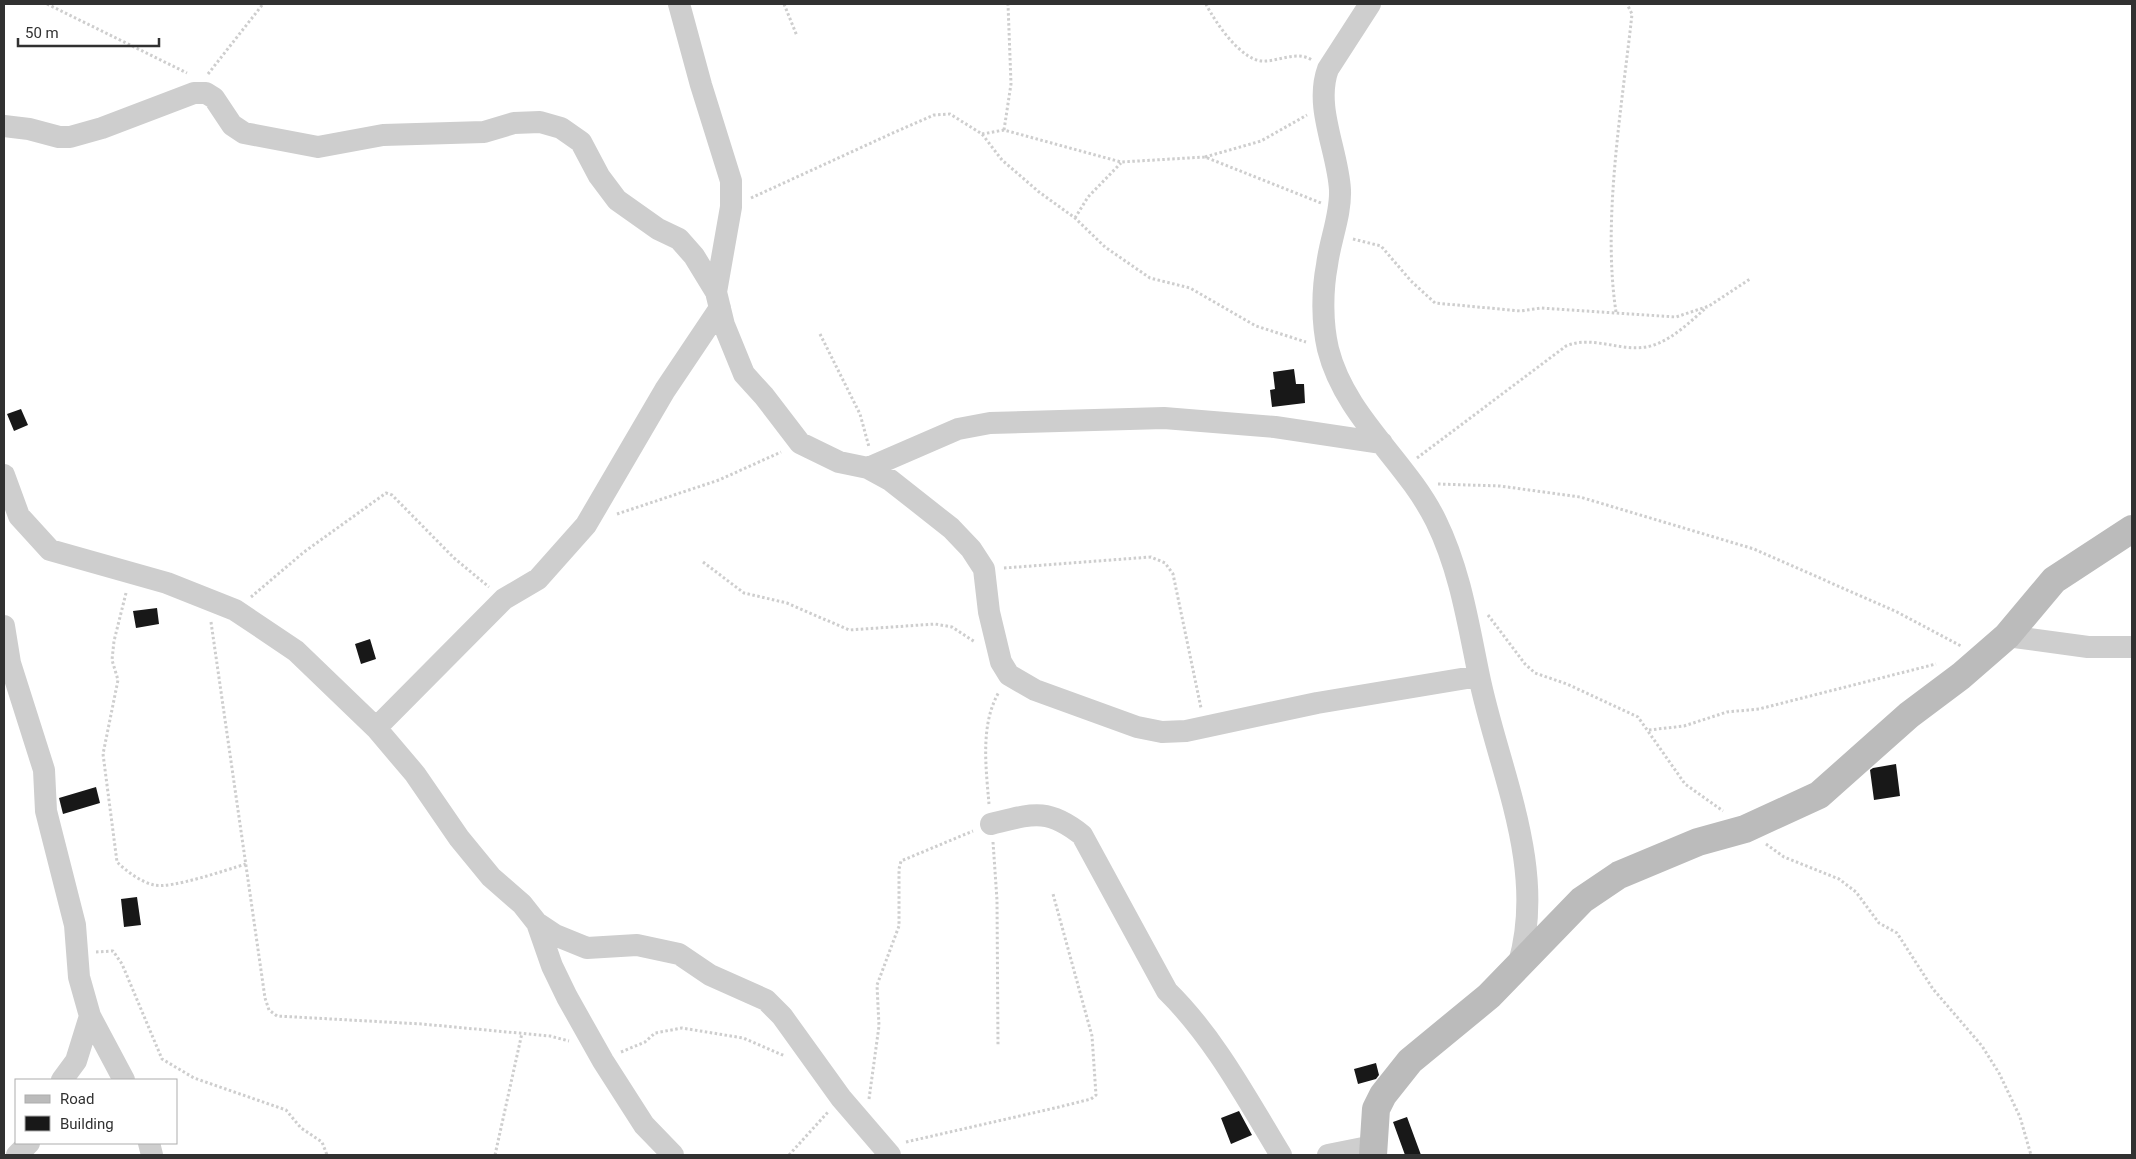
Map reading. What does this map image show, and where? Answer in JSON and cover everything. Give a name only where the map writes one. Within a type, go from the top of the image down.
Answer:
[{"type":"street","points":[[376,728],[504,599],[538,579],[586,525],[718,300],[731,207],[731,181],[701,85],[679,4]]},
{"type":"street","points":[[1370,4],[1328,69],[1324,80],[1325,105],[1340,192],[1323,297],[1328,349],[1346,394],[1408,476],[1436,522],[1457,577],[1479,676],[1505,770],[1521,839],[1527,882],[1527,936],[1519,962]]},
{"type":"street","points":[[4,126],[29,129],[70,138],[102,128],[198,87],[214,98],[232,125],[244,133],[318,147],[383,135],[484,132],[514,123],[540,122],[560,128],[580,142],[599,176],[617,200],[658,229],[679,239],[694,256],[718,300],[724,325],[744,374],[764,396],[800,443],[839,462],[872,466],[958,429],[990,423],[1164,418],[1275,427],[1382,443]]},
{"type":"street","points":[[872,466],[950,528],[971,549],[984,569],[989,612],[1005,668],[1035,690],[1137,726],[1162,732],[1186,730],[1317,702],[1479,676]]},
{"type":"street","points":[[4,475],[19,516],[50,550],[167,583],[235,610],[296,651],[376,728],[415,774],[459,838],[492,877],[522,904],[537,924],[567,997],[600,1056],[644,1125],[672,1155]]},
{"type":"street","points":[[1328,1155],[1373,1151],[1376,1109],[1383,1095],[1410,1062],[1489,996],[1519,962],[1582,900],[1603,884],[1619,875],[1698,842],[1749,827],[1807,803],[1819,795],[1909,716],[1961,676],[2007,636],[2054,580],[2132,529]]},
{"type":"street","points":[[4,626],[10,663],[44,770],[46,811],[74,925],[79,977],[90,1016],[123,1079]]},
{"type":"street","points":[[2007,636],[2088,647],[2132,647]]},
{"type":"street","points":[[991,824],[1033,814],[1065,822],[1082,835],[1167,991],[1185,1009],[1209,1042],[1281,1155]]},
{"type":"street","points":[[537,924],[555,935],[586,948],[636,945],[679,954],[710,975],[766,1000],[782,1016],[840,1098],[887,1151]]},
{"type":"street","points":[[63,1079],[76,1062],[90,1016]]},
{"type":"street","points":[[17,1155],[28,1144]]},
{"type":"path","points":[[47,4],[198,87],[263,4]]},
{"type":"path","points":[[784,4],[797,36]]},
{"type":"path","points":[[1004,130],[1011,84],[1008,4]]},
{"type":"path","points":[[1206,4],[1225,34],[1240,49],[1258,60],[1264,62],[1295,56],[1306,56],[1328,69]]},
{"type":"path","points":[[1616,312],[1611,279],[1614,188],[1632,14],[1631,7],[1627,4]]},
{"type":"path","points":[[982,134],[1004,130],[1121,162],[1205,157],[1261,141],[1325,105]]},
{"type":"path","points":[[731,207],[934,116],[950,114],[982,134],[1002,160],[1039,192],[1075,218],[1105,246],[1150,278],[1190,288],[1256,326],[1328,349]]},
{"type":"path","points":[[1205,157],[1338,210]]},
{"type":"path","points":[[1075,218],[1088,197],[1121,162]]},
{"type":"path","points":[[1334,233],[1381,246],[1411,281],[1435,303],[1521,311],[1542,308],[1676,317],[1709,306]]},
{"type":"path","points":[[1408,476],[1566,346],[1579,341],[1640,347],[1654,345],[1681,329],[1709,306],[1750,278]]},
{"type":"path","points":[[820,334],[860,414],[872,466]]},
{"type":"path","points":[[586,525],[719,480],[800,443]]},
{"type":"path","points":[[1408,476],[1580,497],[1754,549],[1897,612],[1968,649]]},
{"type":"path","points":[[235,610],[304,552],[386,493],[392,495],[454,558],[504,599]]},
{"type":"path","points":[[984,569],[1151,558],[1165,563],[1173,574],[1205,726]]},
{"type":"path","points":[[703,562],[744,593],[787,603],[849,630],[935,624],[952,627],[968,636],[1005,668],[991,706],[986,762],[997,900],[998,1046]]},
{"type":"path","points":[[131,572],[114,641],[112,660],[118,680],[103,754],[117,862],[126,871],[154,885],[171,884],[246,864]]},
{"type":"path","points":[[208,599],[265,998],[269,1010],[277,1016],[422,1024],[563,1039],[600,1056],[645,1042],[655,1033],[682,1028],[743,1038],[787,1057]]},
{"type":"path","points":[[1485,612],[1525,664],[1535,673],[1567,684],[1638,717],[1649,730],[1685,784],[1749,827],[1784,857],[1839,879],[1856,892],[1879,923],[1897,933],[1934,989],[1982,1046],[1999,1073],[2020,1117],[2031,1155]]},
{"type":"path","points":[[1649,730],[1684,726],[1727,712],[1759,709],[1938,664]]},
{"type":"path","points":[[866,1127],[879,1026],[877,985],[899,926],[899,868],[901,861],[991,824]]},
{"type":"path","points":[[887,1151],[1091,1099],[1096,1095],[1092,1036],[1053,894]]},
{"type":"path","points":[[77,958],[103,950],[113,951],[122,964],[162,1059],[194,1078],[286,1110],[301,1128],[322,1142],[327,1155]]},
{"type":"path","points":[[495,1155],[522,1034]]},
{"type":"path","points":[[789,1155],[840,1098]]},
{"type":"building","points":[[1294,369],[1296,384],[1304,384],[1305,403],[1272,407],[1270,390],[1275,389],[1273,372]]},
{"type":"building","points":[[21,409],[28,425],[14,431],[7,414]]},
{"type":"building","points":[[157,608],[159,624],[136,628],[133,611]]},
{"type":"building","points":[[370,639],[376,659],[361,664],[355,644]]},
{"type":"building","points":[[1896,764],[1900,796],[1874,800],[1870,770]]},
{"type":"building","points":[[96,787],[100,803],[63,814],[59,798]]},
{"type":"building","points":[[137,897],[141,925],[124,927],[121,899]]},
{"type":"building","points":[[1376,1063],[1379,1075],[1376,1079],[1358,1084],[1354,1069]]},
{"type":"building","points":[[1239,1111],[1252,1135],[1231,1144],[1221,1118]]},
{"type":"building","points":[[1407,1117],[1421,1155],[1405,1155],[1393,1122]]}]
